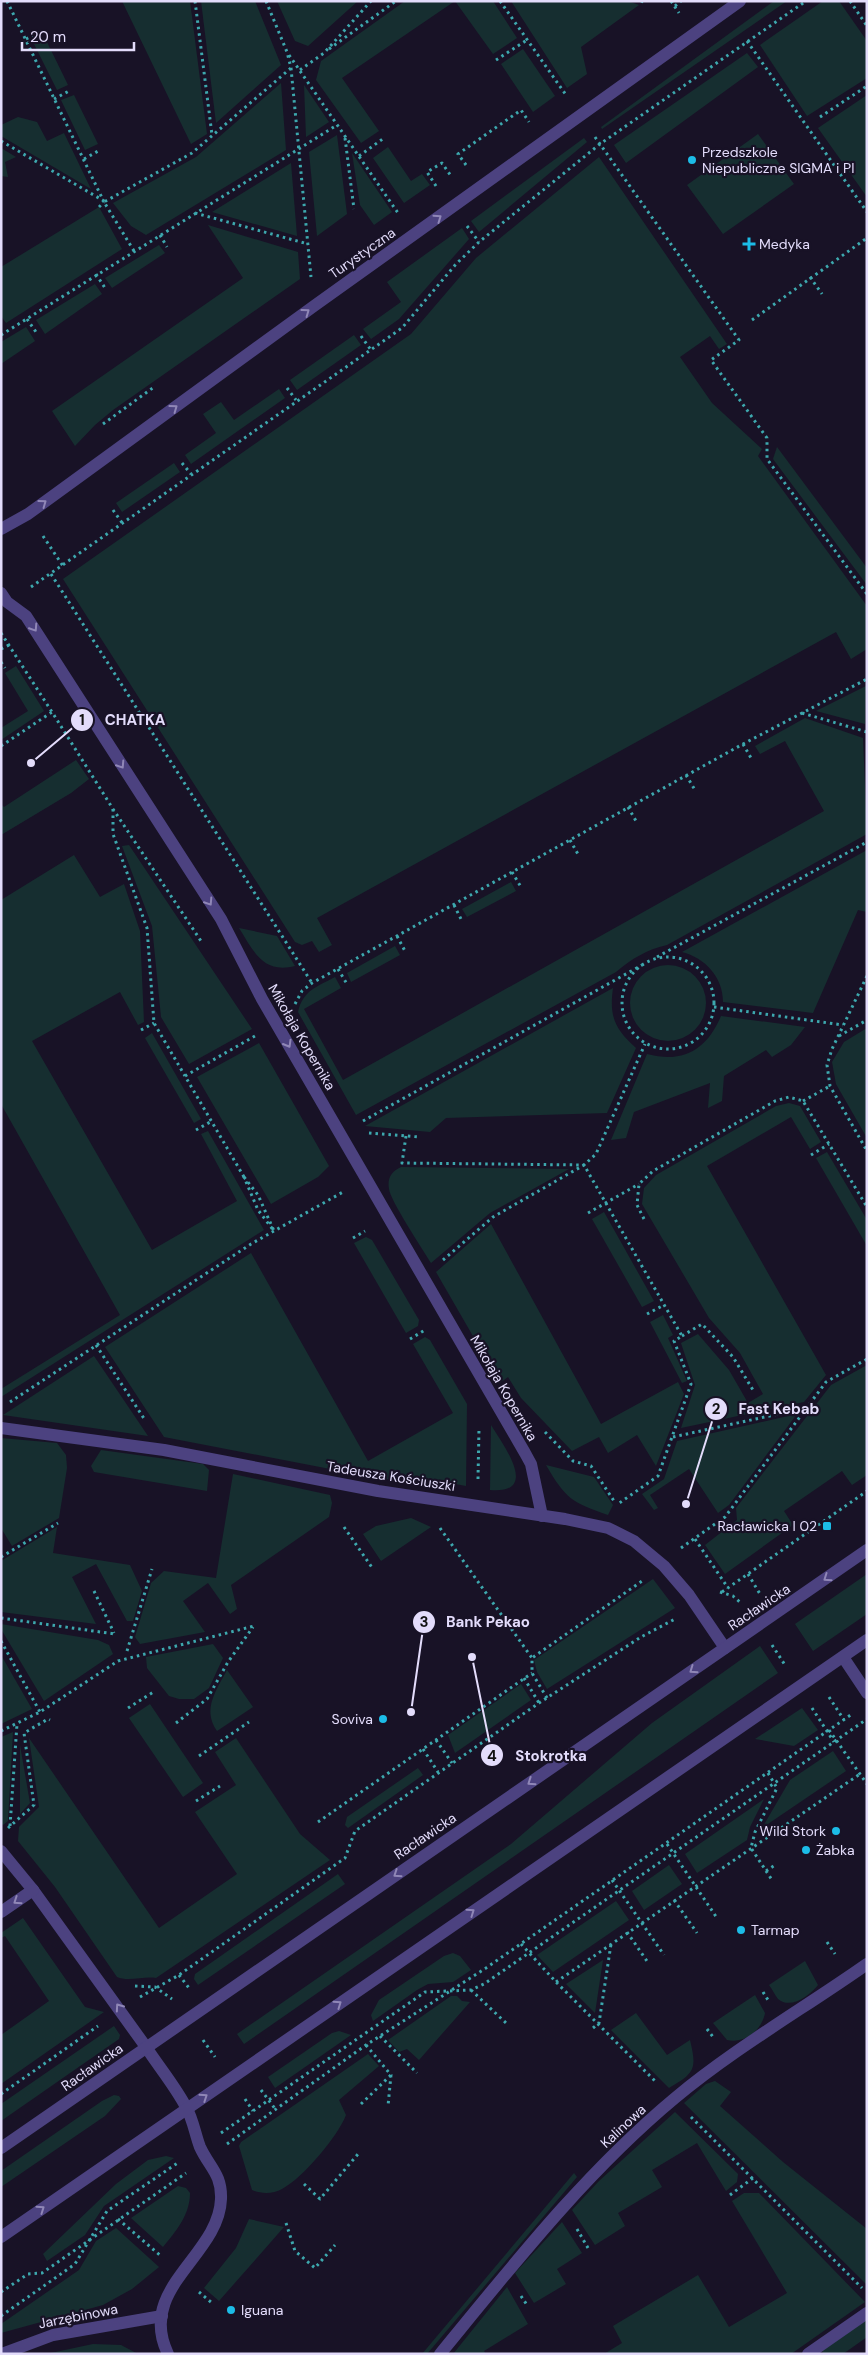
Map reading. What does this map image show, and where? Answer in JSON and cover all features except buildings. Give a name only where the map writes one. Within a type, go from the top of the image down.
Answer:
[{"type":"street","name":"Turystyczna","points":[[1,529],[28,514],[314,306],[740,1]]},
{"type":"street","name":"Mikołaja Kopernika","points":[[4,597],[26,616],[221,920],[262,999],[531,1464],[542,1516]]},
{"type":"street","name":"Tadeusza Kościuszki","points":[[1,1428],[164,1450],[378,1491],[417,1495],[608,1528],[634,1541],[664,1566],[697,1606],[724,1648]]},
{"type":"street","name":"Racławicka","points":[[1,2148],[867,1550]]},
{"type":"street","points":[[1,2237],[867,1640]]},
{"type":"street","points":[[843,1657],[867,1693]]},
{"type":"street","points":[[1,1850],[34,1890],[110,1994],[187,2108],[201,2148],[218,2177],[221,2200],[217,2217],[171,2286],[165,2299],[162,2316],[168,2354]]},
{"type":"street","points":[[1,1912],[34,1890]]},
{"type":"street","name":"Kalinowa","points":[[440,2354],[506,2272],[630,2138],[712,2068],[867,1964]]},
{"type":"street","points":[[808,2354],[867,2313]]},
{"type":"street","name":"Jarzębinowa","points":[[2,2354],[53,2335],[162,2316]]},
{"type":"path","points":[[7,1],[104,202],[134,251]]},
{"type":"path","points":[[195,1],[212,135]]},
{"type":"path","points":[[266,1],[287,52],[291,68],[314,306]]},
{"type":"path","points":[[324,53],[371,1]]},
{"type":"path","points":[[300,70],[396,1]]},
{"type":"path","points":[[500,1],[566,96]]},
{"type":"path","points":[[675,6],[681,1]]},
{"type":"path","points":[[4,597],[51,574],[296,400],[402,328],[456,264],[479,242],[600,144],[806,1]]},
{"type":"path","points":[[850,1],[867,26]]},
{"type":"path","points":[[26,39],[41,32]]},
{"type":"path","points":[[496,60],[526,40]]},
{"type":"path","points":[[747,41],[867,212]]},
{"type":"path","points":[[287,52],[398,212]]},
{"type":"path","points":[[99,207],[104,202],[192,153],[291,68]]},
{"type":"path","points":[[820,117],[867,86]]},
{"type":"path","points":[[54,99],[71,90]]},
{"type":"path","points":[[466,165],[458,154],[520,110],[529,122]]},
{"type":"path","points":[[1,327],[3,334],[96,274],[338,125]]},
{"type":"path","points":[[345,135],[354,209]]},
{"type":"path","points":[[359,156],[384,138]]},
{"type":"path","points":[[1,141],[104,202]]},
{"type":"path","points":[[600,144],[739,340],[712,360],[766,438],[767,459],[867,594]]},
{"type":"path","points":[[84,159],[100,150]]},
{"type":"path","points":[[436,186],[427,172],[442,162],[451,176]]},
{"type":"path","points":[[196,213],[308,244]]},
{"type":"path","points":[[466,225],[479,242]]},
{"type":"path","points":[[160,235],[167,247]]},
{"type":"path","points":[[752,320],[867,238]]},
{"type":"path","points":[[96,274],[105,288]]},
{"type":"path","points":[[810,278],[822,294]]},
{"type":"path","points":[[27,319],[38,335]]},
{"type":"path","points":[[361,336],[371,350]]},
{"type":"path","points":[[288,388],[296,400]]},
{"type":"path","points":[[182,462],[191,474]]},
{"type":"path","points":[[113,510],[123,524]]},
{"type":"path","points":[[51,574],[312,983]]},
{"type":"path","points":[[1,633],[113,809],[206,948]]},
{"type":"path","points":[[1,649],[9,645]]},
{"type":"path","points":[[1,662],[5,668]]},
{"type":"path","points":[[294,1007],[302,991],[312,983],[686,775],[867,679]]},
{"type":"path","points":[[1,746],[52,712]]},
{"type":"path","points":[[802,713],[867,732]]},
{"type":"path","points":[[743,744],[751,758]]},
{"type":"path","points":[[686,775],[695,790]]},
{"type":"path","points":[[628,808],[636,821]]},
{"type":"path","points":[[113,809],[113,834],[147,928],[154,1023],[244,1177],[258,1195],[274,1231]]},
{"type":"path","points":[[570,840],[578,856]]},
{"type":"path","points":[[340,1133],[867,842]]},
{"type":"path","points":[[512,872],[521,887]]},
{"type":"path","points":[[454,905],[461,919]]},
{"type":"path","points":[[397,936],[405,951]]},
{"type":"path","points":[[642,965],[630,975],[624,988],[621,1002],[623,1017],[629,1030],[652,1048],[666,1050],[681,1048],[695,1041],[706,1030],[713,1015],[714,1008],[710,983],[701,970],[687,961],[672,957],[656,958]]},
{"type":"path","points":[[338,969],[347,984]]},
{"type":"path","points":[[867,976],[843,1025],[827,1065],[830,1086],[867,1150]]},
{"type":"path","points":[[714,1008],[843,1025]]},
{"type":"path","points":[[838,1037],[867,1020]]},
{"type":"path","points":[[141,1030],[154,1023]]},
{"type":"path","points":[[185,1076],[262,1033]]},
{"type":"path","points":[[422,1278],[493,1217],[584,1165],[596,1154],[645,1044]]},
{"type":"path","points":[[803,1102],[830,1086]]},
{"type":"path","points":[[588,1213],[639,1184],[653,1171],[775,1101],[789,1097],[803,1102],[867,1207]]},
{"type":"path","points":[[196,1130],[212,1121]]},
{"type":"path","points":[[357,1124],[361,1132],[419,1136]]},
{"type":"path","points":[[406,1136],[402,1163],[584,1165]]},
{"type":"path","points":[[811,1155],[829,1144]]},
{"type":"path","points":[[584,1165],[682,1336]]},
{"type":"path","points":[[244,1177],[252,1198],[274,1231]]},
{"type":"path","points":[[639,1184],[637,1204],[644,1219]]},
{"type":"path","points":[[9,1402],[274,1231],[350,1189]]},
{"type":"path","points":[[353,1238],[372,1227]]},
{"type":"path","points":[[646,1314],[664,1305]]},
{"type":"path","points":[[542,1428],[573,1461],[590,1466],[612,1501],[618,1503],[658,1476],[673,1437],[691,1384],[674,1340],[702,1324],[733,1357],[753,1390]]},
{"type":"path","points":[[410,1339],[430,1328]]},
{"type":"path","points":[[96,1345],[164,1450]]},
{"type":"path","points":[[678,1550],[725,1517],[826,1382],[867,1359]]},
{"type":"path","points":[[673,1437],[807,1408]]},
{"type":"path","points":[[478,1453],[478,1476]]},
{"type":"path","points":[[716,1596],[867,1491]]},
{"type":"path","points":[[417,1495],[532,1658],[532,1673],[547,1698]]},
{"type":"path","points":[[1,1556],[58,1523]]},
{"type":"path","points":[[344,1527],[373,1570]]},
{"type":"path","points":[[695,1539],[728,1588]]},
{"type":"path","points":[[532,1658],[664,1566]]},
{"type":"path","points":[[127,1651],[152,1569]]},
{"type":"path","points":[[748,1574],[761,1594]]},
{"type":"path","points":[[1,1618],[115,1634],[94,1592]]},
{"type":"path","points":[[1,2094],[121,2010],[156,1987],[179,1975],[345,1858],[355,1831],[438,1772],[641,1637],[682,1615]]},
{"type":"path","points":[[758,1625],[828,1731],[867,1784]]},
{"type":"path","points":[[1,1732],[40,1712],[118,1661],[254,1626],[228,1662],[207,1699],[176,1723]]},
{"type":"path","points":[[1,1641],[40,1712]]},
{"type":"path","points":[[318,1822],[532,1673]]},
{"type":"path","points":[[524,1678],[540,1703]]},
{"type":"path","points":[[128,1708],[155,1691]]},
{"type":"path","points":[[827,1695],[844,1720]]},
{"type":"path","points":[[226,2145],[380,2036],[486,1968],[856,1711]]},
{"type":"path","points":[[3,1831],[34,1805],[24,1733],[48,1719],[50,1720]]},
{"type":"path","points":[[221,2133],[425,1992],[452,1989],[471,1990],[489,1980],[867,1719]]},
{"type":"path","points":[[199,1756],[249,1722]]},
{"type":"path","points":[[10,1827],[17,1724]]},
{"type":"path","points":[[436,1740],[452,1763]]},
{"type":"path","points":[[423,1749],[438,1772]]},
{"type":"path","points":[[768,1773],[777,1788],[755,1832],[751,1848],[772,1880]]},
{"type":"path","points":[[556,1982],[860,1774]]},
{"type":"path","points":[[196,1801],[220,1786]]},
{"type":"path","points":[[667,1844],[718,1918]]},
{"type":"path","points":[[766,1871],[775,1865]]},
{"type":"path","points":[[612,1880],[664,1955]]},
{"type":"path","points":[[674,1900],[696,1933]]},
{"type":"path","points":[[627,1932],[649,1964]]},
{"type":"path","points":[[593,2028],[599,2023],[611,1944]]},
{"type":"path","points":[[179,1975],[191,1991]]},
{"type":"path","points":[[110,1994],[140,1985],[156,1987],[174,2000],[253,2111]]},
{"type":"path","points":[[471,1990],[506,2023]]},
{"type":"path","points":[[380,2036],[417,2073]]},
{"type":"path","points":[[366,2046],[391,2075],[388,2106]]},
{"type":"path","points":[[362,2104],[391,2075]]},
{"type":"path","points":[[258,2085],[276,2110]]},
{"type":"path","points":[[304,2184],[320,2199],[358,2154]]},
{"type":"path","points":[[1,2316],[75,2264],[107,2211],[181,2161]]},
{"type":"path","points":[[1,2292],[28,2274],[42,2273],[190,2170]]},
{"type":"path","points":[[185,2174],[191,2182]]},
{"type":"path","points":[[730,2195],[753,2178]]},
{"type":"path","points":[[118,2219],[162,2257],[167,2252]]},
{"type":"path","points":[[286,2223],[295,2251],[315,2268],[334,2245]]},
{"type":"path","points":[[197,2290],[212,2303]]},
{"type":"green space","points":[[122,1],[190,1],[207,134],[191,144]]},
{"type":"green space","points":[[201,1],[255,1],[281,65],[216,123]]},
{"type":"green space","points":[[277,1],[358,1],[308,46],[295,41]]},
{"type":"green space","points":[[405,1],[455,1],[342,78],[379,131],[361,143],[316,80],[321,61]]},
{"type":"green space","points":[[455,1],[493,1],[517,38],[493,54]]},
{"type":"green space","points":[[511,1],[628,1],[639,5],[581,47],[587,74],[567,88]]},
{"type":"green space","points":[[774,1],[787,1],[602,129],[601,127]]},
{"type":"green space","points":[[823,1],[839,1],[867,41],[867,78],[807,116],[760,45]]},
{"type":"green space","points":[[45,38],[68,85],[57,90],[34,44]]},
{"type":"green space","points":[[523,49],[555,96],[533,112],[501,64]]},
{"type":"green space","points":[[747,53],[758,67],[626,163],[614,145]]},
{"type":"green space","points":[[281,83],[286,150],[146,235],[131,226],[113,203],[196,157]]},
{"type":"green space","points":[[304,85],[329,122],[306,137]]},
{"type":"green space","points":[[74,95],[98,144],[85,150],[61,100]]},
{"type":"green space","points":[[867,95],[867,197],[818,128]]},
{"type":"green space","points":[[18,117],[37,122],[47,141],[64,133],[91,189],[1,136],[1,125]]},
{"type":"green space","points":[[758,134],[794,184],[723,234],[687,185]]},
{"type":"green space","points":[[337,135],[347,214],[317,236],[309,152]]},
{"type":"green space","points":[[584,138],[587,142],[479,232],[471,221]]},
{"type":"green space","points":[[388,147],[411,181],[422,174],[430,185],[404,203],[373,158]]},
{"type":"green space","points":[[1,148],[16,157],[5,162],[8,177],[1,176]]},
{"type":"green space","points":[[352,153],[392,212],[374,225],[360,205]]},
{"type":"green space","points":[[599,157],[727,344],[719,349],[710,336],[680,357],[712,403],[762,449],[758,456],[867,606],[867,649],[851,659],[836,632],[317,918],[332,945],[319,952],[312,941],[302,945],[295,942],[63,579],[411,334],[476,258]]},
{"type":"green space","points":[[291,163],[297,236],[212,212]]},
{"type":"green space","points":[[99,207],[122,249],[6,323],[1,316],[1,267]]},
{"type":"green space","points":[[208,225],[298,252],[300,279],[113,410],[75,446],[52,411],[243,278]]},
{"type":"green space","points":[[462,228],[469,239],[399,319],[371,339],[363,329],[401,302],[387,282]]},
{"type":"green space","points":[[159,245],[165,253],[112,288],[105,278]]},
{"type":"green space","points":[[95,284],[102,294],[45,334],[36,320]]},
{"type":"green space","points":[[26,327],[35,341],[1,364],[1,342]]},
{"type":"green space","points":[[354,335],[361,345],[297,390],[290,380]]},
{"type":"green space","points":[[279,389],[285,398],[191,464],[185,455],[216,433],[203,414],[221,402],[234,420]]},
{"type":"green space","points":[[777,447],[867,568],[867,585],[773,459]]},
{"type":"green space","points":[[174,463],[180,472],[122,512],[116,503]]},
{"type":"green space","points":[[16,666],[44,711],[1,740],[1,728],[28,711],[5,673]]},
{"type":"green space","points":[[866,686],[865,724],[816,711]]},
{"type":"green space","points":[[805,718],[863,738],[867,834],[667,945],[640,955],[616,972],[356,1115],[298,1012],[307,994],[335,977],[341,988],[304,1009],[343,1080],[824,811],[785,741],[760,754],[755,746]]},
{"type":"green space","points":[[76,760],[89,779],[71,793],[1,835],[1,804],[4,807]]},
{"type":"green space","points":[[129,845],[252,1029],[189,1064],[161,1017],[152,926],[122,846]]},
{"type":"green space","points":[[867,850],[867,912],[858,910],[813,1013],[723,1002],[720,984],[711,970],[698,959],[682,952]]},
{"type":"green space","points":[[74,855],[100,897],[124,884],[140,931],[144,1022],[138,1025],[120,992],[32,1041],[152,1250],[237,1201],[201,1134],[208,1131],[264,1230],[1,1397],[1,1389],[120,1315],[1,1104],[1,900]]},
{"type":"green space","points":[[511,882],[516,891],[467,917],[462,909]]},
{"type":"green space","points":[[239,928],[277,936],[295,966],[284,968],[267,964],[255,953]]},
{"type":"green space","points":[[395,946],[400,955],[351,982],[347,973]]},
{"type":"green space","points":[[661,965],[675,965],[689,971],[700,982],[706,996],[703,1018],[695,1030],[675,1041],[661,1041],[647,1035],[636,1024],[630,1010],[630,996],[636,982],[647,971]]},
{"type":"green space","points":[[613,988],[612,1007],[615,1022],[623,1035],[636,1048],[607,1113],[446,1118],[430,1132],[365,1126]]},
{"type":"green space","points":[[721,1016],[805,1027],[791,1045],[772,1057],[766,1050],[724,1076],[722,1101],[708,1108],[710,1083],[634,1112],[626,1138],[611,1140],[647,1054],[672,1057],[693,1051],[709,1037]]},
{"type":"green space","points":[[867,1028],[867,1138],[836,1084],[832,1062],[844,1042]]},
{"type":"green space","points":[[152,1033],[201,1119],[194,1123],[145,1038]]},
{"type":"green space","points":[[259,1043],[329,1166],[318,1177],[271,1204],[197,1077]]},
{"type":"green space","points":[[789,1103],[800,1106],[821,1142],[810,1149],[791,1117],[707,1166],[826,1375],[804,1402],[681,1428],[695,1385],[681,1343],[698,1334],[729,1370],[748,1403],[763,1394],[740,1353],[709,1318],[642,1204],[644,1188],[656,1175],[776,1106]]},
{"type":"green space","points":[[827,1152],[867,1220],[867,1246],[816,1158]]},
{"type":"green space","points":[[401,1167],[569,1169],[490,1213],[431,1263],[401,1214],[389,1189],[390,1178]]},
{"type":"green space","points":[[604,1212],[654,1301],[642,1307],[592,1219]]},
{"type":"green space","points":[[491,1224],[601,1424],[678,1382],[684,1394],[656,1466],[637,1435],[608,1453],[599,1437],[572,1451],[521,1398],[508,1377],[500,1383],[436,1272]]},
{"type":"green space","points":[[366,1237],[372,1240],[419,1320],[418,1326],[406,1333],[354,1243]]},
{"type":"green space","points":[[251,1253],[368,1461],[453,1413],[413,1344],[425,1337],[430,1340],[467,1404],[466,1486],[439,1481],[382,1479],[164,1437],[105,1347]]},
{"type":"green space","points":[[663,1315],[673,1335],[668,1338],[687,1381],[682,1383],[650,1322]]},
{"type":"green space","points":[[94,1356],[148,1436],[3,1415]]},
{"type":"green space","points":[[867,1365],[867,1475],[852,1485],[842,1471],[784,1511],[793,1525],[725,1574],[705,1545],[737,1520],[736,1508],[831,1385]]},
{"type":"green space","points":[[797,1414],[729,1505],[718,1513],[689,1469],[650,1495],[658,1508],[654,1510],[642,1494],[664,1479],[677,1441]]},
{"type":"green space","points":[[491,1425],[514,1466],[516,1476],[513,1484],[505,1489],[490,1490]]},
{"type":"green space","points":[[1,1438],[57,1443],[66,1455],[67,1468],[59,1518],[12,1546],[1,1528]]},
{"type":"green space","points":[[101,1450],[203,1464],[209,1470],[207,1491],[94,1472],[91,1466]]},
{"type":"green space","points":[[546,1465],[594,1477],[613,1505],[608,1515],[571,1498],[559,1485]]},
{"type":"green space","points":[[233,1474],[330,1495],[332,1503],[329,1517],[231,1585],[237,1609],[230,1614],[208,1583],[183,1601],[205,1632],[140,1644],[135,1637],[151,1583],[164,1571],[216,1578]]},
{"type":"green space","points":[[411,1518],[431,1527],[381,1561],[363,1534],[376,1526]]},
{"type":"green space","points":[[57,1527],[53,1553],[130,1565],[142,1591],[133,1621],[127,1621],[96,1564],[72,1577],[96,1624],[1,1612],[1,1561]]},
{"type":"green space","points":[[867,1574],[867,1614],[813,1651],[795,1624]]},
{"type":"green space","points":[[653,1579],[675,1608],[547,1689],[537,1672],[534,1660]]},
{"type":"green space","points":[[1,1624],[98,1640],[109,1645],[113,1654],[44,1701],[1,1629]]},
{"type":"green space","points":[[213,1644],[223,1658],[209,1688],[194,1699],[179,1699],[169,1696],[147,1668],[146,1657]]},
{"type":"green space","points":[[760,1646],[778,1673],[244,2044],[237,2034],[511,1844],[652,1723]]},
{"type":"green space","points":[[1,1655],[32,1709],[1,1724]]},
{"type":"green space","points":[[227,1670],[253,1707],[217,1731],[211,1715],[212,1700]]},
{"type":"green space","points":[[521,1684],[531,1700],[455,1753],[448,1735]]},
{"type":"green space","points":[[150,1704],[203,1783],[183,1797],[129,1718]]},
{"type":"green space","points":[[802,1708],[818,1730],[794,1746],[755,1739]]},
{"type":"green space","points":[[13,1732],[8,1821],[3,1825],[1,1823],[1,1737]]},
{"type":"green space","points":[[29,1738],[159,1928],[237,1874],[195,1812],[236,1785],[215,1752],[236,1738],[300,1834],[330,1860],[156,1978],[126,1979],[117,1977],[55,1887],[18,1841],[19,1827],[39,1807]]},
{"type":"green space","points":[[20,1745],[30,1803],[20,1814]]},
{"type":"green space","points":[[833,1751],[846,1771],[762,1828],[790,1780]]},
{"type":"green space","points":[[418,1768],[423,1775],[348,1828],[345,1825],[347,1817]]},
{"type":"green space","points":[[764,1799],[750,1827],[747,1840],[697,1873],[685,1854]]},
{"type":"green space","points":[[669,1865],[682,1884],[644,1910],[632,1891]]},
{"type":"green space","points":[[338,1874],[345,1884],[198,1985],[194,1979],[195,1974]]},
{"type":"green space","points":[[616,1901],[629,1920],[553,1972],[537,1955]]},
{"type":"green space","points":[[23,1918],[85,2007],[104,2012],[1,2084],[1,2035],[49,2001],[5,1936],[1,1938],[1,1933]]},
{"type":"green space","points":[[453,1953],[460,1956],[471,1970],[453,1982],[428,1984],[373,2021],[371,2015],[379,2000],[444,1956]]},
{"type":"green space","points":[[603,1960],[595,2013],[566,1984]]},
{"type":"green space","points":[[805,1961],[818,1985],[800,2000],[789,2003],[778,1999],[769,1985]]},
{"type":"green space","points":[[755,1995],[765,2013],[760,2025],[746,2038],[734,2041],[727,2040],[713,2023]]},
{"type":"green space","points":[[451,1996],[457,1996],[462,2001],[470,2002],[419,2060],[407,2049],[399,2052],[388,2040]]},
{"type":"green space","points":[[636,2013],[667,2055],[690,2040],[693,2058],[692,2069],[689,2074],[669,2088],[611,2030]]},
{"type":"green space","points":[[114,2026],[120,2035],[119,2039],[1,2121],[1,2104]]},
{"type":"green space","points":[[339,2031],[351,2035],[275,2088],[268,2077],[332,2033]]},
{"type":"green space","points":[[368,2054],[379,2066],[339,2100],[346,2115],[336,2134],[319,2156],[300,2176],[282,2189],[267,2193],[252,2190],[239,2146],[241,2142]]},
{"type":"green space","points":[[715,2081],[731,2092],[720,2106],[783,2162],[867,2229],[867,2285],[684,2103],[706,2084]]},
{"type":"green space","points":[[114,2095],[119,2096],[121,2099],[105,2116],[1,2187],[1,2171],[102,2101]]},
{"type":"green space","points":[[675,2112],[738,2174],[737,2182],[726,2191],[697,2143],[652,2170],[662,2187],[618,2213],[625,2226],[595,2245],[572,2210],[599,2181]]},
{"type":"green space","points":[[166,2156],[174,2158],[104,2206],[85,2235],[47,2261],[43,2254],[116,2184],[148,2160]]},
{"type":"green space","points":[[574,2173],[577,2177],[427,2354],[422,2354]]},
{"type":"green space","points":[[178,2186],[186,2188],[190,2193],[188,2208],[173,2235],[163,2247],[131,2218]]},
{"type":"green space","points":[[744,2193],[759,2193],[865,2302],[791,2354],[604,2354],[622,2343],[613,2326],[698,2275],[729,2327],[787,2293],[732,2201]]},
{"type":"green space","points":[[249,2219],[284,2227],[219,2301],[204,2288],[236,2248]]},
{"type":"green space","points":[[562,2222],[582,2253],[557,2269],[566,2284],[534,2303],[515,2273]]},
{"type":"green space","points":[[116,2228],[159,2267],[132,2289],[103,2305],[1,2333],[1,2324],[79,2270],[96,2241]]},
{"type":"green space","points":[[507,2287],[528,2324],[484,2351],[486,2354],[453,2354]]},
{"type":"green space","points":[[867,2319],[867,2337],[843,2354],[824,2354],[822,2351]]},
{"type":"green space","points":[[93,2344],[121,2345],[138,2354],[46,2354]]},
{"type":"place","name":"Przedszkole Niepubliczne SIGMA i PI","points":[[692,160]]},
{"type":"place","name":"Medyka","points":[[749,244]]},
{"type":"place","name":"CHATKA","points":[[31,763]]},
{"type":"place","name":"Fast Kebab","points":[[686,1504]]},
{"type":"place","name":"Racławicka I 02","points":[[827,1526]]},
{"type":"place","name":"Stokrotka","points":[[472,1657]]},
{"type":"place","name":"Bank Pekao","points":[[411,1712]]},
{"type":"place","name":"Soviva","points":[[383,1719]]},
{"type":"place","name":"Wild Stork","points":[[836,1831]]},
{"type":"place","name":"Żabka","points":[[806,1850]]},
{"type":"place","name":"Tarmap","points":[[741,1930]]},
{"type":"place","name":"Iguana","points":[[231,2310]]}]
